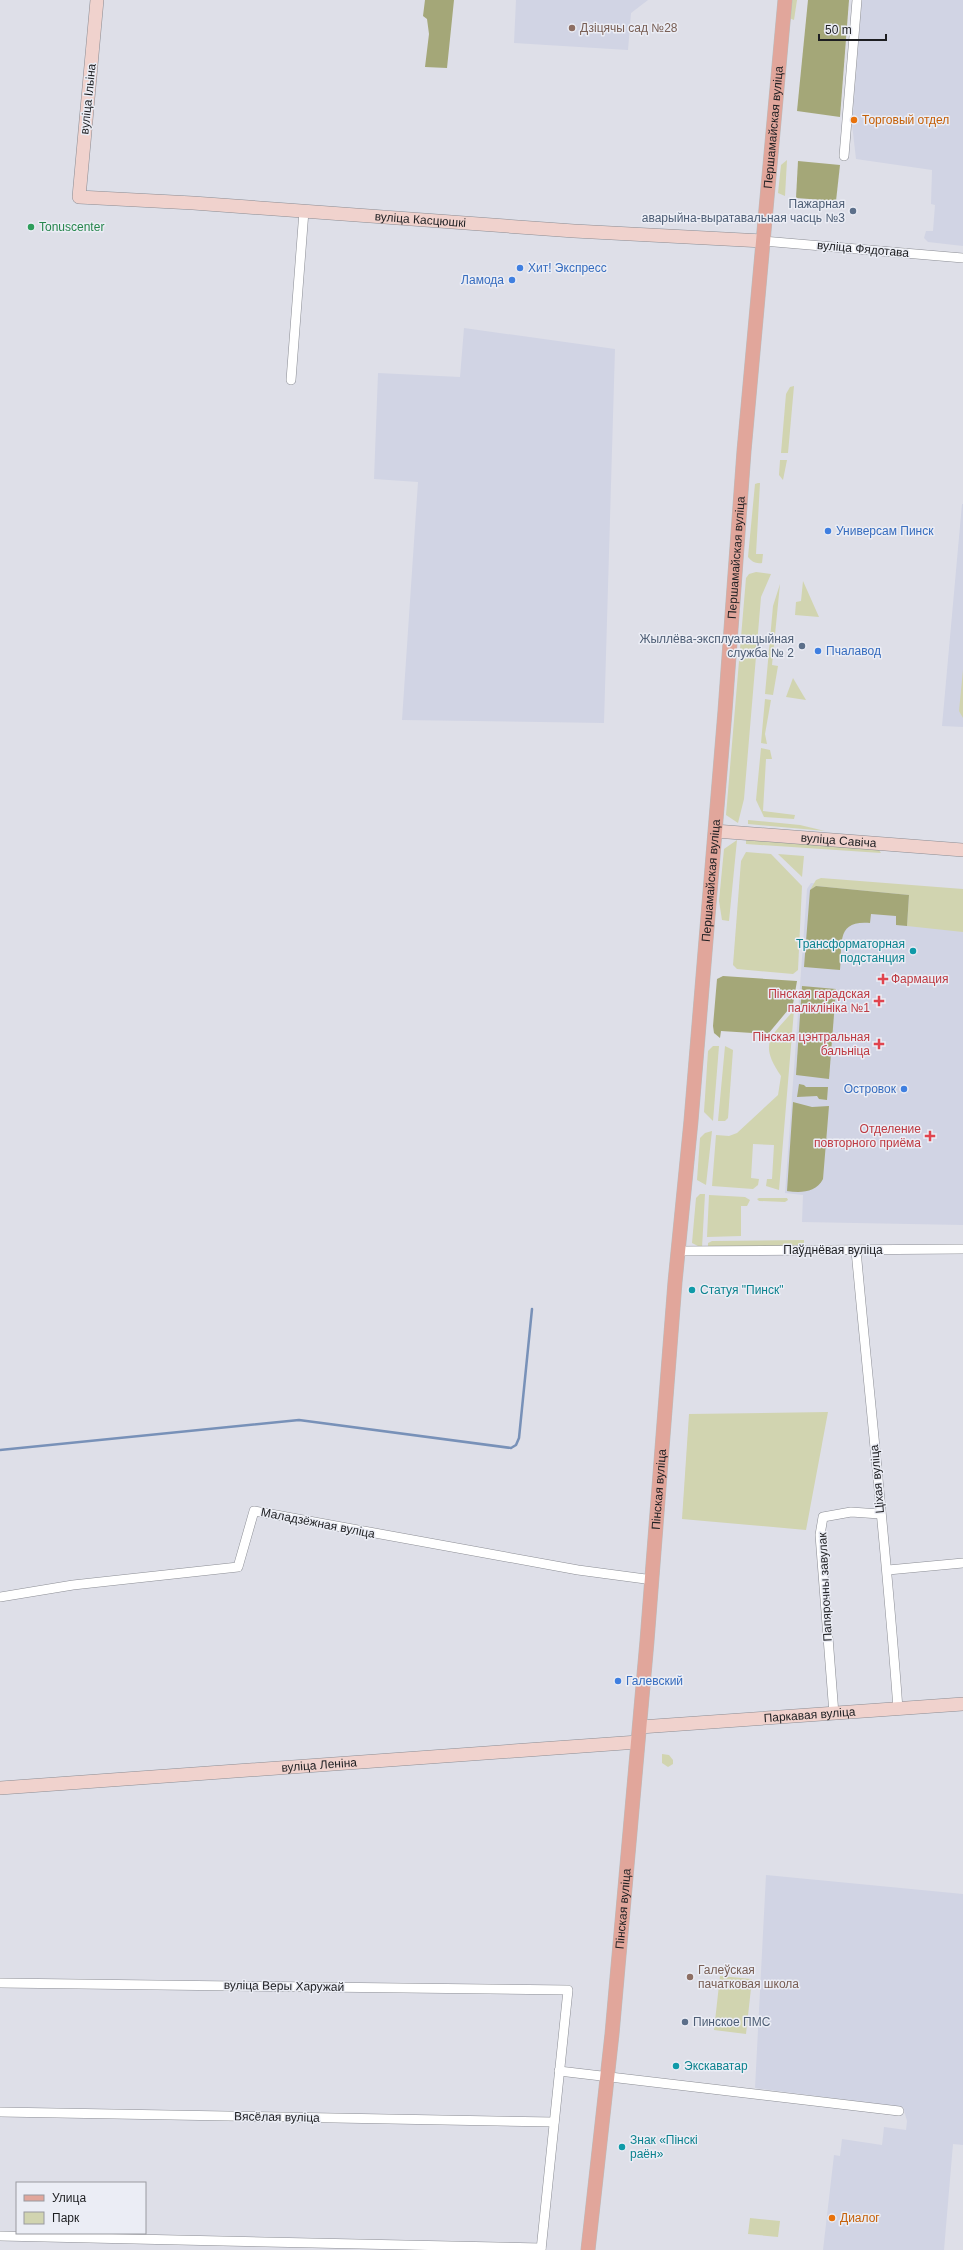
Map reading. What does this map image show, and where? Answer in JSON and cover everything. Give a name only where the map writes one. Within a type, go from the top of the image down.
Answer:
[{"type":"main road","name":"Першамайская вуліца","points":[[678,1250],[715,831],[744,443],[785,0]]},
{"type":"main road","name":"Пінская вуліца","points":[[588,2250],[607,2075],[640,1727],[653,1580],[678,1250]]},
{"type":"street","name":"вуліца Ільіна","points":[[79,197],[97,0]]},
{"type":"street","points":[[844,156],[857,0]]},
{"type":"street","name":"вуліца Касцюшкі","points":[[79,197],[304,211],[574,231],[763,241]]},
{"type":"street","points":[[291,380],[304,211]]},
{"type":"street","name":"вуліца Фядотава","points":[[763,241],[963,258]]},
{"type":"street","name":"вуліца Савіча","points":[[715,831],[963,850]]},
{"type":"street","name":"Паўднёвая вуліца","points":[[678,1250],[963,1249]]},
{"type":"street","name":"Ціхая вуліца","points":[[856,1250],[880,1514],[888,1570],[898,1709]]},
{"type":"street","name":"Маладзёжная вуліца","points":[[0,1597],[73,1585],[238,1567],[254,1510],[578,1570],[653,1580]]},
{"type":"street","name":"Папярочны завулак","points":[[834,1714],[820,1535],[823,1517],[851,1512],[880,1514]]},
{"type":"street","points":[[888,1570],[963,1563]]},
{"type":"street","name":"Паркавая вуліца","points":[[640,1727],[963,1704]]},
{"type":"street","name":"вуліца Леніна","points":[[0,1788],[638,1742]]},
{"type":"street","name":"вуліца Веры Харужай","points":[[0,1983],[568,1990],[559,2071]]},
{"type":"street","points":[[0,2236],[541,2249],[559,2071],[607,2075],[804,2101],[899,2111]]},
{"type":"street","name":"Вясёлая вуліца","points":[[0,2112],[554,2122]]},
{"type":"shaded area","name":"Дзіцячы сад №28","points":[[516,0],[648,0],[631,13],[628,50],[514,43]]},
{"type":"shaded area","points":[[862,0],[963,0],[963,246],[928,242],[924,238],[926,231],[933,231],[935,205],[931,204],[932,170],[856,159],[852,124]]},
{"type":"shaded area","points":[[464,328],[615,349],[604,723],[402,720],[418,482],[374,479],[378,373],[460,377]]},
{"type":"shaded area","points":[[963,504],[963,727],[942,726]]},
{"type":"shaded area","name":"Пінская цэнтральная бальніца","points":[[811,883],[963,896],[963,1225],[802,1222],[803,1195],[785,1193],[807,889]]},
{"type":"shaded area","points":[[766,1875],[963,1894],[963,2145],[953,2144],[944,2250],[823,2250],[834,2155],[840,2156],[842,2139],[882,2145],[884,2127],[906,2130],[907,2121],[903,2107],[755,2088]]},
{"type":"green space","points":[[425,0],[454,0],[447,68],[425,67],[429,34],[427,19],[423,16]]},
{"type":"green space","points":[[791,0],[797,0],[794,20],[789,18]]},
{"type":"green space","points":[[808,0],[849,0],[840,117],[797,111]]},
{"type":"green space","points":[[787,160],[785,196],[778,193],[781,165]]},
{"type":"green space","points":[[798,161],[840,165],[836,201],[796,198]]},
{"type":"green space","points":[[794,386],[788,453],[781,453],[786,394],[790,387]]},
{"type":"green space","points":[[780,460],[787,460],[783,480],[779,475]]},
{"type":"green space","points":[[760,483],[756,554],[763,554],[762,563],[754,562],[748,557],[755,484]]},
{"type":"green space","points":[[756,572],[771,574],[761,597],[744,799],[738,823],[726,815],[746,578],[749,574]]},
{"type":"green space","points":[[803,581],[819,617],[795,615],[796,602],[801,601]]},
{"type":"green space","points":[[780,584],[772,665],[778,666],[773,695],[765,694],[773,606]]},
{"type":"green space","points":[[963,670],[963,718],[959,711]]},
{"type":"green space","points":[[793,678],[806,700],[786,697]]},
{"type":"green space","points":[[765,699],[771,700],[765,734],[767,744],[761,743]]},
{"type":"green space","points":[[761,748],[770,750],[772,759],[766,759],[763,811],[795,815],[794,819],[764,817],[756,800]]},
{"type":"green space","points":[[748,820],[800,825],[825,831],[748,824]]},
{"type":"green space","points":[[746,839],[879,850],[881,853],[746,844]]},
{"type":"green space","points":[[737,840],[729,921],[722,920],[719,901],[724,849]]},
{"type":"green space","points":[[746,852],[771,854],[802,886],[798,970],[793,974],[737,969],[733,965],[741,861]]},
{"type":"green space","points":[[778,854],[804,856],[802,877]]},
{"type":"green space","points":[[821,878],[963,889],[963,932],[907,926],[909,895],[816,886],[810,890],[816,880]]},
{"type":"green space","points":[[816,886],[909,895],[907,926],[896,925],[896,916],[871,914],[870,923],[851,925],[846,930],[843,936],[840,970],[804,967],[810,890]]},
{"type":"green space","points":[[723,976],[797,981],[793,1004],[768,1034],[721,1031],[720,1038],[714,1033],[713,1026],[717,979]]},
{"type":"green space","points":[[802,986],[836,989],[829,1079],[796,1075]]},
{"type":"green space","points":[[794,1010],[779,1190],[766,1186],[767,1179],[772,1179],[774,1145],[753,1144],[751,1178],[759,1179],[758,1185],[753,1189],[712,1186],[716,1135],[729,1136],[737,1133],[778,1095],[781,1076],[770,1055],[770,1040]]},
{"type":"green space","points":[[713,1046],[719,1046],[713,1121],[704,1112],[708,1051]]},
{"type":"green space","points":[[725,1046],[733,1050],[728,1118],[725,1121],[718,1121]]},
{"type":"green space","points":[[799,1084],[806,1087],[828,1087],[827,1100],[819,1099],[817,1096],[797,1097]]},
{"type":"green space","points":[[793,1102],[812,1107],[829,1106],[823,1179],[816,1187],[802,1192],[787,1191]]},
{"type":"green space","points":[[712,1131],[706,1185],[697,1180],[700,1138],[705,1133]]},
{"type":"green space","points":[[700,1194],[705,1194],[702,1248],[692,1243],[696,1198]]},
{"type":"green space","points":[[709,1195],[745,1197],[750,1200],[747,1206],[741,1206],[741,1236],[707,1237]]},
{"type":"green space","points":[[787,1198],[788,1200],[785,1202],[759,1201],[757,1199]]},
{"type":"green space","points":[[804,1240],[804,1244],[800,1246],[708,1248],[708,1243],[712,1241]]},
{"type":"green space","points":[[828,1412],[806,1530],[682,1519],[689,1414]]},
{"type":"green space","points":[[662,1754],[669,1755],[673,1760],[673,1764],[668,1767],[662,1763]]},
{"type":"green space","points":[[720,1976],[752,1979],[746,2034],[714,2030]]},
{"type":"green space","points":[[750,2218],[780,2221],[778,2237],[748,2234]]},
{"type":"waterway","points":[[0,1450],[299,1420],[511,1448],[516,1445],[519,1438],[532,1309]]},
{"type":"place","name":"Дзіцячы сад №28","points":[[572,28]]},
{"type":"place","name":"Торговый отдел","points":[[854,120]]},
{"type":"place","name":"Пажарная аварыйна-выратавальная часць №3","points":[[853,211]]},
{"type":"place","name":"Tonuscenter","points":[[31,227]]},
{"type":"place","name":"Хит! Экспресс","points":[[520,268]]},
{"type":"place","name":"Ламода","points":[[512,280]]},
{"type":"place","name":"Универсам Пинск","points":[[828,531]]},
{"type":"place","name":"Жыллёва-эксплуатацыйная служба № 2","points":[[802,646]]},
{"type":"place","name":"Пчалавод","points":[[818,651]]},
{"type":"place","name":"Трансформаторная подстанция","points":[[913,951]]},
{"type":"place","name":"Фармация","points":[[883,979]]},
{"type":"place","name":"Пінская гарадская паліклініка №1","points":[[879,1001]]},
{"type":"place","name":"Пінская цэнтральная бальніца","points":[[879,1044]]},
{"type":"place","name":"Островок","points":[[904,1089]]},
{"type":"place","name":"Отделение повторного приёма","points":[[930,1136]]},
{"type":"place","name":"Статуя \"Пинск\"","points":[[692,1290]]},
{"type":"place","name":"Галевский","points":[[618,1681]]},
{"type":"place","name":"Галеўская пачатковая школа","points":[[690,1977]]},
{"type":"place","name":"Пинское ПМС","points":[[685,2022]]},
{"type":"place","name":"Экскаватар","points":[[676,2066]]},
{"type":"place","name":"Знак «Пінскі раён»","points":[[622,2147]]},
{"type":"place","name":"Диалог","points":[[832,2218]]}]
